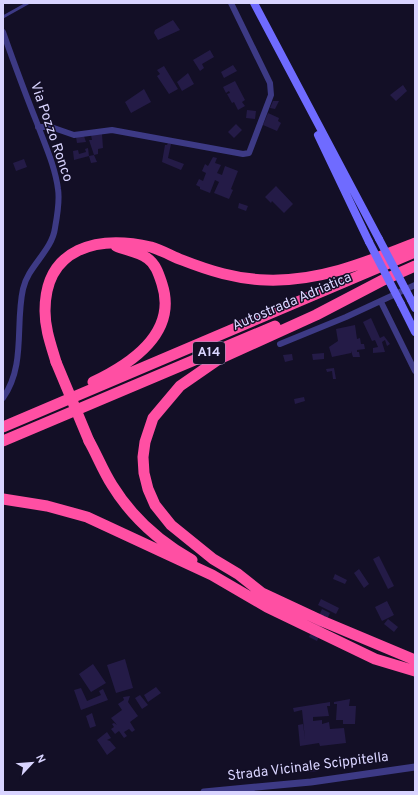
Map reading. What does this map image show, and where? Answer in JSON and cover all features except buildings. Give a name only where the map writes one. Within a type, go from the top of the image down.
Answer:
[{"type":"highway","points":[[267,607],[163,541],[127,507],[111,485],[89,441],[56,362],[48,338],[45,313],[46,298],[55,270],[63,260],[76,250],[106,242],[130,243],[153,248],[215,273],[244,279],[282,280],[320,276],[347,269],[415,243]]},
{"type":"highway","points":[[3,426],[114,372],[141,352],[155,338],[162,320],[166,302],[157,270],[147,258],[106,242]]},
{"type":"highway","name":"Autostrada Adriatica","points":[[3,426],[415,252]]},
{"type":"highway","name":"Autostrada Adriatica","points":[[3,441],[415,266]]},
{"type":"highway","points":[[262,593],[185,538],[171,525],[155,505],[148,489],[144,473],[143,457],[148,431],[153,418],[180,386],[198,371],[219,359],[316,315],[385,280]]},
{"type":"highway","points":[[3,498],[47,506],[87,517],[212,575],[267,607],[375,659],[415,671]]},
{"type":"highway","points":[[214,572],[322,621],[415,660]]},
{"type":"main road","points":[[254,3],[369,242],[415,332]]},
{"type":"main road","points":[[264,24],[415,308]]},
{"type":"street","points":[[38,127],[51,127],[74,135],[112,130],[243,154],[249,153],[271,95],[270,84],[231,3]]},
{"type":"street","name":"Via Pozzo Ronco","points":[[3,32],[55,173],[58,191],[55,230],[51,240],[28,274],[24,284],[21,310],[20,344],[14,374],[3,398]]},
{"type":"street","points":[[280,344],[381,302],[415,285]]},
{"type":"street","points":[[381,302],[415,371]]},
{"type":"street","name":"Strada Vicinale Scippitella","points":[[204,792],[311,782],[415,767]]},
{"type":"lane","points":[[3,17],[28,3]]}]
